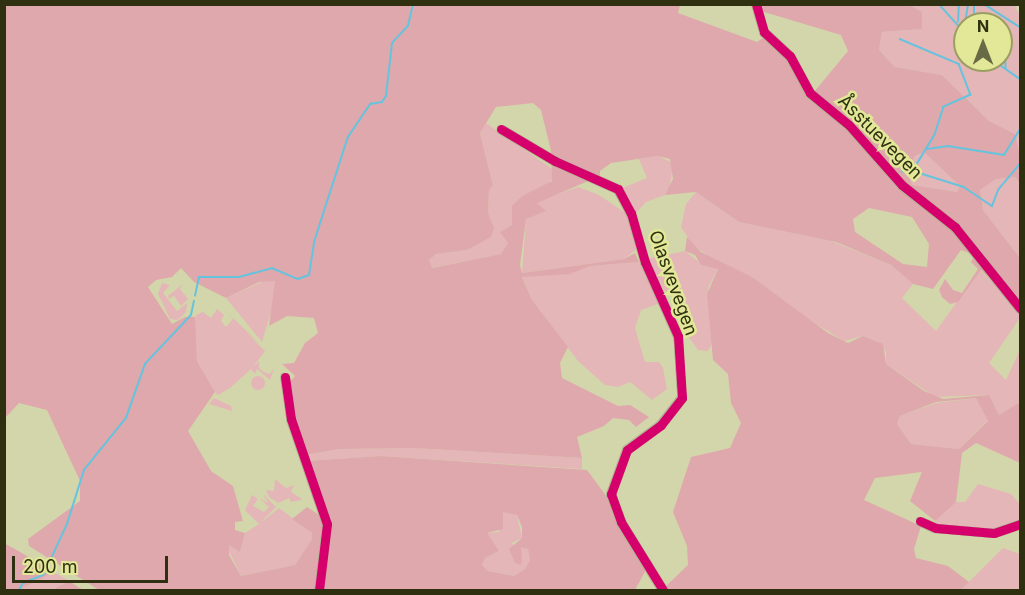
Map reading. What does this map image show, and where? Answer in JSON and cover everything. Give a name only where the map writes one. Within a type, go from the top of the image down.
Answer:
[{"type":"street","name":"Åsstuevegen","points":[[756,4],[764,32],[790,56],[810,93],[849,125],[902,185],[955,227],[1020,308]]},
{"type":"street","name":"Olasvevegen","points":[[501,129],[555,161],[618,189],[631,213],[645,262],[678,336],[682,398],[661,425],[627,450],[610,494],[621,522],[663,591]]},
{"type":"street","points":[[285,377],[291,419],[327,524],[319,591]]},
{"type":"street","points":[[920,521],[936,528],[994,533],[1020,524]]},
{"type":"shaded area","points":[[5,5],[680,5],[678,13],[757,42],[769,34],[789,53],[814,92],[848,51],[841,35],[764,12],[761,5],[909,5],[922,12],[922,29],[882,32],[879,50],[895,67],[942,75],[989,121],[1015,134],[1020,154],[1020,183],[1015,177],[996,179],[980,190],[983,210],[1020,258],[1020,303],[978,251],[976,254],[1018,308],[981,270],[958,302],[950,304],[942,297],[939,290],[945,279],[953,290],[962,293],[978,269],[971,262],[975,255],[961,250],[933,289],[913,284],[891,265],[836,242],[739,222],[696,192],[665,195],[673,179],[670,159],[658,156],[611,163],[600,171],[600,176],[537,203],[546,211],[526,219],[520,265],[522,273],[624,259],[635,253],[639,262],[590,266],[570,274],[522,277],[532,300],[568,347],[560,363],[562,378],[618,406],[630,405],[649,417],[636,427],[629,420],[613,418],[604,426],[577,437],[582,458],[413,448],[340,449],[304,455],[293,423],[288,384],[295,376],[282,364],[294,363],[305,343],[318,333],[314,318],[287,316],[269,326],[275,281],[259,282],[226,298],[194,282],[181,268],[172,277],[156,280],[148,287],[172,324],[185,317],[195,317],[197,361],[215,392],[188,431],[211,471],[233,486],[243,521],[235,522],[235,530],[245,533],[240,552],[229,545],[229,555],[241,576],[295,565],[312,539],[312,533],[292,519],[307,507],[321,516],[324,527],[316,590],[99,590],[29,546],[28,539],[80,501],[80,481],[47,410],[19,403],[5,418]],"holes":[[[533,103],[541,110],[551,151],[552,181],[522,196],[512,206],[512,225],[500,232],[508,243],[501,254],[432,268],[429,260],[436,254],[467,250],[491,237],[494,228],[488,213],[489,190],[493,185],[480,133],[496,107]],[[924,152],[960,186],[957,192],[912,185],[907,173],[915,156]],[[869,208],[912,217],[929,244],[927,267],[903,264],[855,232],[853,219]]]},
{"type":"shaded area","points":[[909,5],[1020,5],[1015,7],[1020,15],[1020,154],[1015,134],[989,121],[942,75],[895,67],[879,50],[882,32],[922,29],[922,13]]},
{"type":"shaded area","points":[[486,123],[551,168],[554,177],[508,229],[501,232],[508,243],[501,254],[431,268],[429,260],[436,254],[467,250],[491,236],[488,213],[489,190],[493,185],[480,133]]},
{"type":"shaded area","points":[[924,152],[960,186],[957,192],[911,185],[907,173],[915,156]]},
{"type":"shaded area","points":[[658,156],[673,163],[670,186],[665,195],[646,202],[635,214],[620,189],[647,178],[639,159]]},
{"type":"shaded area","points":[[1015,177],[1020,183],[1020,258],[983,210],[980,190],[996,179]]},
{"type":"shaded area","points":[[578,187],[599,195],[627,214],[638,248],[624,259],[522,273],[526,219],[541,208],[537,203],[541,200]]},
{"type":"shaded area","points":[[696,192],[739,222],[831,241],[891,265],[913,284],[902,298],[936,331],[980,270],[1020,311],[1020,318],[989,363],[1006,380],[1020,350],[1020,402],[999,415],[989,395],[935,397],[886,364],[886,352],[880,343],[863,336],[844,341],[788,307],[752,277],[717,262],[693,245],[681,227],[686,204]]},
{"type":"shaded area","points":[[687,237],[701,252],[752,277],[828,333],[848,343],[863,336],[883,344],[886,364],[924,391],[943,399],[989,395],[999,415],[1020,402],[1020,463],[976,443],[962,453],[956,502],[935,521],[910,501],[922,472],[875,478],[864,500],[921,526],[914,549],[916,558],[948,566],[969,582],[961,590],[669,590],[666,586],[688,565],[687,546],[673,512],[691,457],[730,448],[741,423],[731,403],[728,374],[713,360],[707,294],[718,269],[701,265],[695,255],[685,251]],"holes":[[[976,398],[988,421],[959,449],[911,444],[897,424],[900,416],[936,402]]]},
{"type":"shaded area","points":[[685,251],[704,266],[718,268],[708,288],[713,342],[708,351],[698,350],[683,329],[674,297],[664,290],[647,259]]},
{"type":"shaded area","points":[[639,262],[661,303],[641,310],[635,328],[645,362],[659,362],[663,368],[667,389],[652,400],[630,382],[618,387],[605,385],[578,361],[532,300],[522,276],[566,274],[590,266]]},
{"type":"shaded area","points":[[268,279],[276,281],[273,305],[262,342],[226,298]]},
{"type":"shaded area","points":[[162,283],[170,285],[163,293],[177,311],[187,303],[186,312],[178,320],[170,319],[158,294]]},
{"type":"shaded area","points":[[183,284],[180,289],[188,299],[181,306],[174,296],[169,299],[168,296]]},
{"type":"shaded area","points":[[217,309],[224,315],[221,321],[226,327],[233,319],[229,314],[261,345],[248,334],[265,351],[252,368],[259,361],[259,368],[264,372],[270,374],[274,368],[270,380],[257,369],[255,374],[251,369],[230,388],[218,395],[215,392],[197,361],[194,326],[196,315],[203,312],[211,318]]},
{"type":"shaded area","points":[[255,376],[261,376],[265,383],[261,390],[255,390],[251,386],[251,380]]},
{"type":"shaded area","points":[[214,398],[231,406],[232,411],[209,404]]},
{"type":"shaded area","points":[[976,398],[988,420],[959,449],[911,444],[897,424],[900,416],[936,403]]},
{"type":"shaded area","points":[[413,448],[582,458],[582,469],[381,456],[306,461],[304,455],[340,449]]},
{"type":"shaded area","points":[[381,456],[587,470],[607,497],[613,515],[647,568],[635,590],[320,590],[328,526],[306,461]],"holes":[[[503,512],[517,515],[522,527],[522,538],[509,549],[515,563],[521,565],[521,547],[528,549],[530,560],[525,569],[514,576],[488,571],[482,565],[485,558],[499,551],[487,533],[503,529]]]},
{"type":"shaded area","points":[[275,479],[286,488],[294,485],[291,492],[302,499],[291,502],[289,498],[278,503],[269,497],[266,490],[274,491]]},
{"type":"shaded area","points":[[978,484],[1011,494],[1020,504],[1020,519],[995,531],[936,524],[935,519],[942,511],[956,502],[965,502]]},
{"type":"shaded area","points":[[263,494],[276,507],[259,524],[245,510],[252,495],[258,499],[253,506],[264,512],[269,507],[259,498],[268,503]]},
{"type":"shaded area","points":[[279,508],[312,533],[312,539],[295,565],[241,576],[228,549],[229,544],[240,552],[245,533]]},
{"type":"shaded area","points":[[503,511],[517,515],[522,538],[512,543],[522,561],[519,550],[521,546],[528,549],[530,560],[525,569],[514,576],[488,571],[482,565],[485,558],[499,551],[487,539],[487,533],[499,532]]},
{"type":"shaded area","points":[[4,543],[54,572],[19,590],[5,590]]},
{"type":"shaded area","points":[[1003,548],[1020,554],[1020,590],[961,590]]},
{"type":"shaded area","points":[[54,572],[69,581],[52,590],[19,590]]},
{"type":"shaded area","points":[[69,581],[83,590],[52,590],[54,589]]},
{"type":"waterway","points":[[195,296],[199,277],[239,277],[272,268],[298,279],[309,275],[314,242],[348,137],[370,104],[382,102],[386,96],[392,43],[408,26],[413,4]]},
{"type":"waterway","points":[[939,4],[953,20]]},
{"type":"waterway","points":[[959,4],[959,12]]},
{"type":"waterway","points":[[967,12],[968,4]]},
{"type":"waterway","points":[[984,4],[1020,27]]},
{"type":"waterway","points":[[974,6],[974,12]]},
{"type":"waterway","points":[[900,39],[959,64],[971,95],[944,107],[935,135],[913,171],[902,172]]},
{"type":"waterway","points":[[1010,72],[1020,79]]},
{"type":"waterway","points":[[927,149],[948,146],[1004,155],[1020,129]]},
{"type":"waterway","points":[[913,171],[964,187],[992,206],[998,190],[1020,164]]},
{"type":"waterway","points":[[49,563],[67,524],[84,470],[126,418],[145,364],[191,315],[194,301]]},
{"type":"waterway","points":[[19,590],[23,583],[43,575],[45,570]]},
{"type":"cycle path","points":[[756,4],[764,32],[790,56],[810,93],[849,125],[902,185],[955,227],[1020,308]]},
{"type":"cycle path","points":[[501,129],[555,161],[618,189],[631,213],[645,262],[678,336],[682,398],[661,425],[627,450],[611,494],[621,522],[663,590]]},
{"type":"cycle path","points":[[285,377],[291,419],[327,524],[319,590]]},
{"type":"cycle path","points":[[920,521],[936,528],[994,533],[1020,524]]}]
